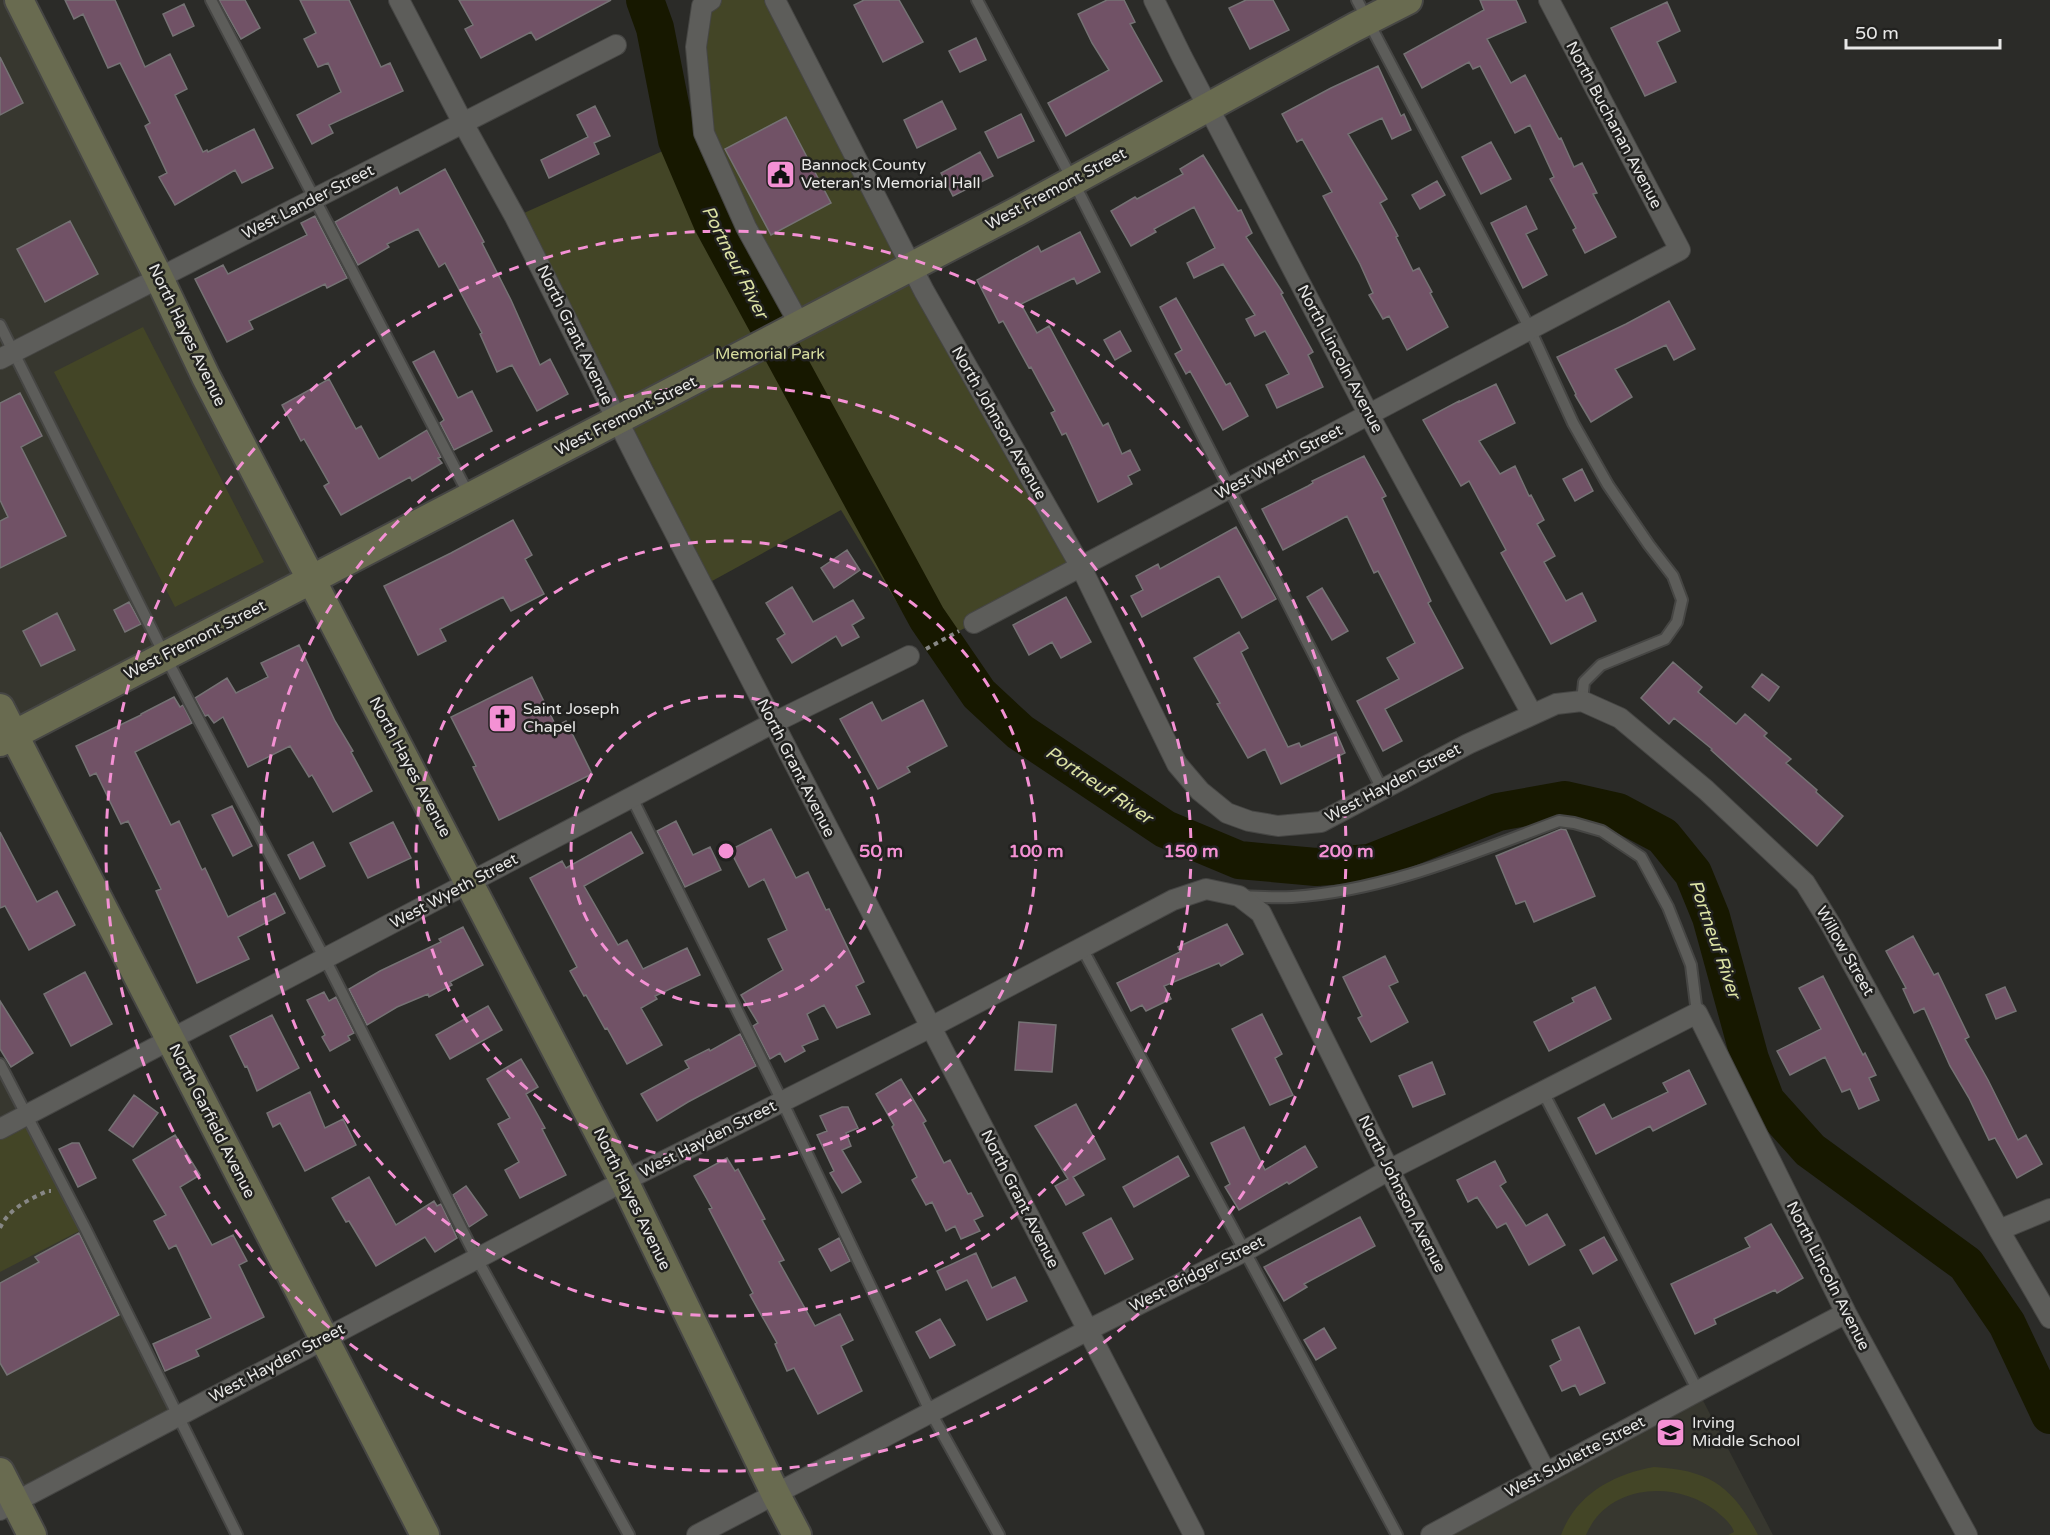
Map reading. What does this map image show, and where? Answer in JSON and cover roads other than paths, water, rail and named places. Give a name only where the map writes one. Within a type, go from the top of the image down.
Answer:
[{"type":"street","name":"North Hayes Avenue","points":[[19,0],[159,278],[206,377],[471,882],[624,1181],[797,1535]]},
{"type":"street","name":"North Grant Avenue","points":[[399,0],[515,217],[617,421],[1194,1535]]},
{"type":"street","points":[[711,0],[702,6],[696,47],[704,132],[746,227],[800,325]]},
{"type":"street","name":"North Johnson Avenue","points":[[775,0],[911,266],[1081,567],[1178,764],[1200,791],[1227,813],[1250,821]]},
{"type":"street","name":"North Lincoln Avenue","points":[[1154,0],[1369,415],[1532,714]]},
{"type":"street","name":"West Fremont Street","points":[[7,738],[1073,181],[1208,106],[1362,10],[1408,0]]},
{"type":"street","name":"North Buchanan Avenue","points":[[1549,0],[1680,250]]},
{"type":"street","name":"West Lander Street","points":[[7,355],[616,45]]},
{"type":"street","name":"West Wyeth Street","points":[[970,626],[1680,250]]},
{"type":"street","name":"West Wyeth Street","points":[[0,1130],[773,723],[917,652]]},
{"type":"street","points":[[1532,714],[1556,704],[1582,701]]},
{"type":"street","name":"Willow Street","points":[[1582,701],[1620,718],[1706,790],[1805,883],[1831,925],[2050,1318]]},
{"type":"street","name":"North Garfield Avenue","points":[[0,708],[7,738],[171,1040],[425,1535]]},
{"type":"street","name":"West Hayden Street","points":[[1250,821],[1278,826],[1321,822],[1468,744],[1532,714]]},
{"type":"street","name":"West Hayden Street","points":[[8,1506],[624,1181],[931,1027],[1173,900],[1206,889],[1239,896],[1261,913]]},
{"type":"street","name":"North Johnson Avenue","points":[[1261,913],[1389,1170],[1546,1473]]},
{"type":"street","name":"North Lincoln Avenue","points":[[1697,1013],[1846,1313],[1967,1535]]},
{"type":"street","name":"West Bridger Street","points":[[697,1535],[1088,1330],[1245,1251],[1389,1170],[1697,1013]]},
{"type":"street","points":[[1999,1230],[2050,1209]]},
{"type":"street","name":"West Sublette Street","points":[[1431,1535],[1846,1313]]},
{"type":"street","points":[[0,1472],[8,1506],[32,1535]]},
{"type":"lane","points":[[211,0],[471,497]]},
{"type":"lane","points":[[977,0],[1073,181],[1382,789]]},
{"type":"lane","points":[[1362,10],[1530,329],[1573,423],[1608,485],[1673,576],[1682,600],[1677,622],[1665,639],[1601,665],[1584,682],[1582,701]]},
{"type":"lane","points":[[0,325],[7,355],[325,959],[477,1259],[629,1535]]},
{"type":"lane","points":[[632,798],[782,1101],[931,1413],[999,1535]]},
{"type":"lane","points":[[1239,896],[1292,897],[1354,888],[1422,872],[1559,821],[1574,823],[1602,831],[1641,857],[1668,907],[1691,964],[1697,1013]]},
{"type":"lane","points":[[1082,948],[1397,1535]]},
{"type":"lane","points":[[0,1064],[67,1193],[237,1535]]},
{"type":"lane","points":[[1543,1092],[1698,1391]]},
{"type":"waterway","name":"Portneuf River","points":[[645,0],[655,28],[677,140],[712,222],[927,618],[979,694],[1020,732],[1165,829],[1239,860],[1316,867],[1370,863],[1498,812],[1565,800],[1618,812],[1663,836],[1693,873],[1711,917],[1750,1059],[1766,1101],[1810,1150],[1966,1264],[2007,1324],[2050,1415]]},
{"type":"place","name":"Bannock County Veteran's Memorial Hall","points":[[780,174]]},
{"type":"place","name":"Saint Joseph Chapel","points":[[502,718]]},
{"type":"place","name":"Irving Middle School","points":[[1671,1432]]},
{"type":"park label","name":"Memorial Park","points":[[770,354]]}]
